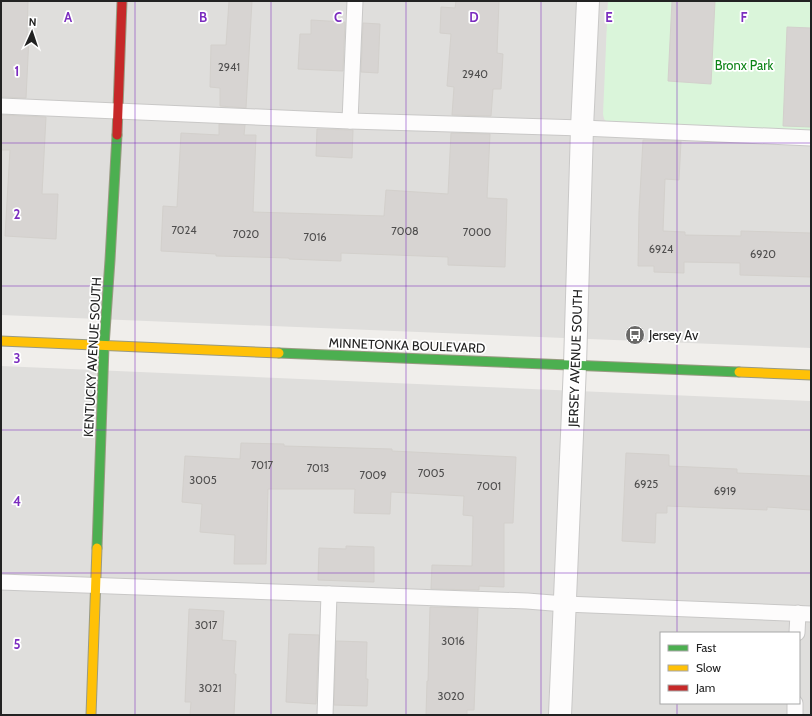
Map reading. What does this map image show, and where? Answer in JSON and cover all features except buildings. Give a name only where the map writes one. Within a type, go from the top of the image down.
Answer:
[{"type":"main road","name":"KENTUCKY AVENUE SOUTH","points":[[91,715],[104,346],[118,111],[122,1]]},
{"type":"main road","name":"MINNETONKA BOULEVARD","points":[[1,341],[811,375]]},
{"type":"street","name":"JERSEY AVENUE SOUTH","points":[[560,715],[575,364],[582,128],[588,1]]},
{"type":"lane","points":[[350,121],[355,1]]},
{"type":"lane","points":[[1,106],[350,121],[582,128],[811,138]]},
{"type":"lane","points":[[1,582],[527,601],[564,604],[804,614],[797,632]]},
{"type":"lane","points":[[325,715],[329,594]]},
{"type":"lane","points":[[795,704],[795,715]]},
{"type":"shaded area","points":[[1,1],[608,1],[604,119],[811,132],[811,348],[1,315]]},
{"type":"shaded area","points":[[1,366],[811,401],[811,715],[1,715]]},
{"type":"green space","name":"Bronx Park","points":[[608,1],[811,1],[811,132],[607,122],[604,119],[603,114]]},
{"type":"traffic: fast","points":[[97,548],[104,346],[117,135]]},
{"type":"traffic: fast","points":[[279,353],[739,372]]},
{"type":"traffic: slow","points":[[1,341],[279,353]]},
{"type":"traffic: slow","points":[[739,372],[811,375]]},
{"type":"traffic: slow","points":[[91,715],[97,548]]},
{"type":"traffic: jam","points":[[117,135],[122,1]]},
{"type":"place","name":"Jersey Av","points":[[635,335]]}]
